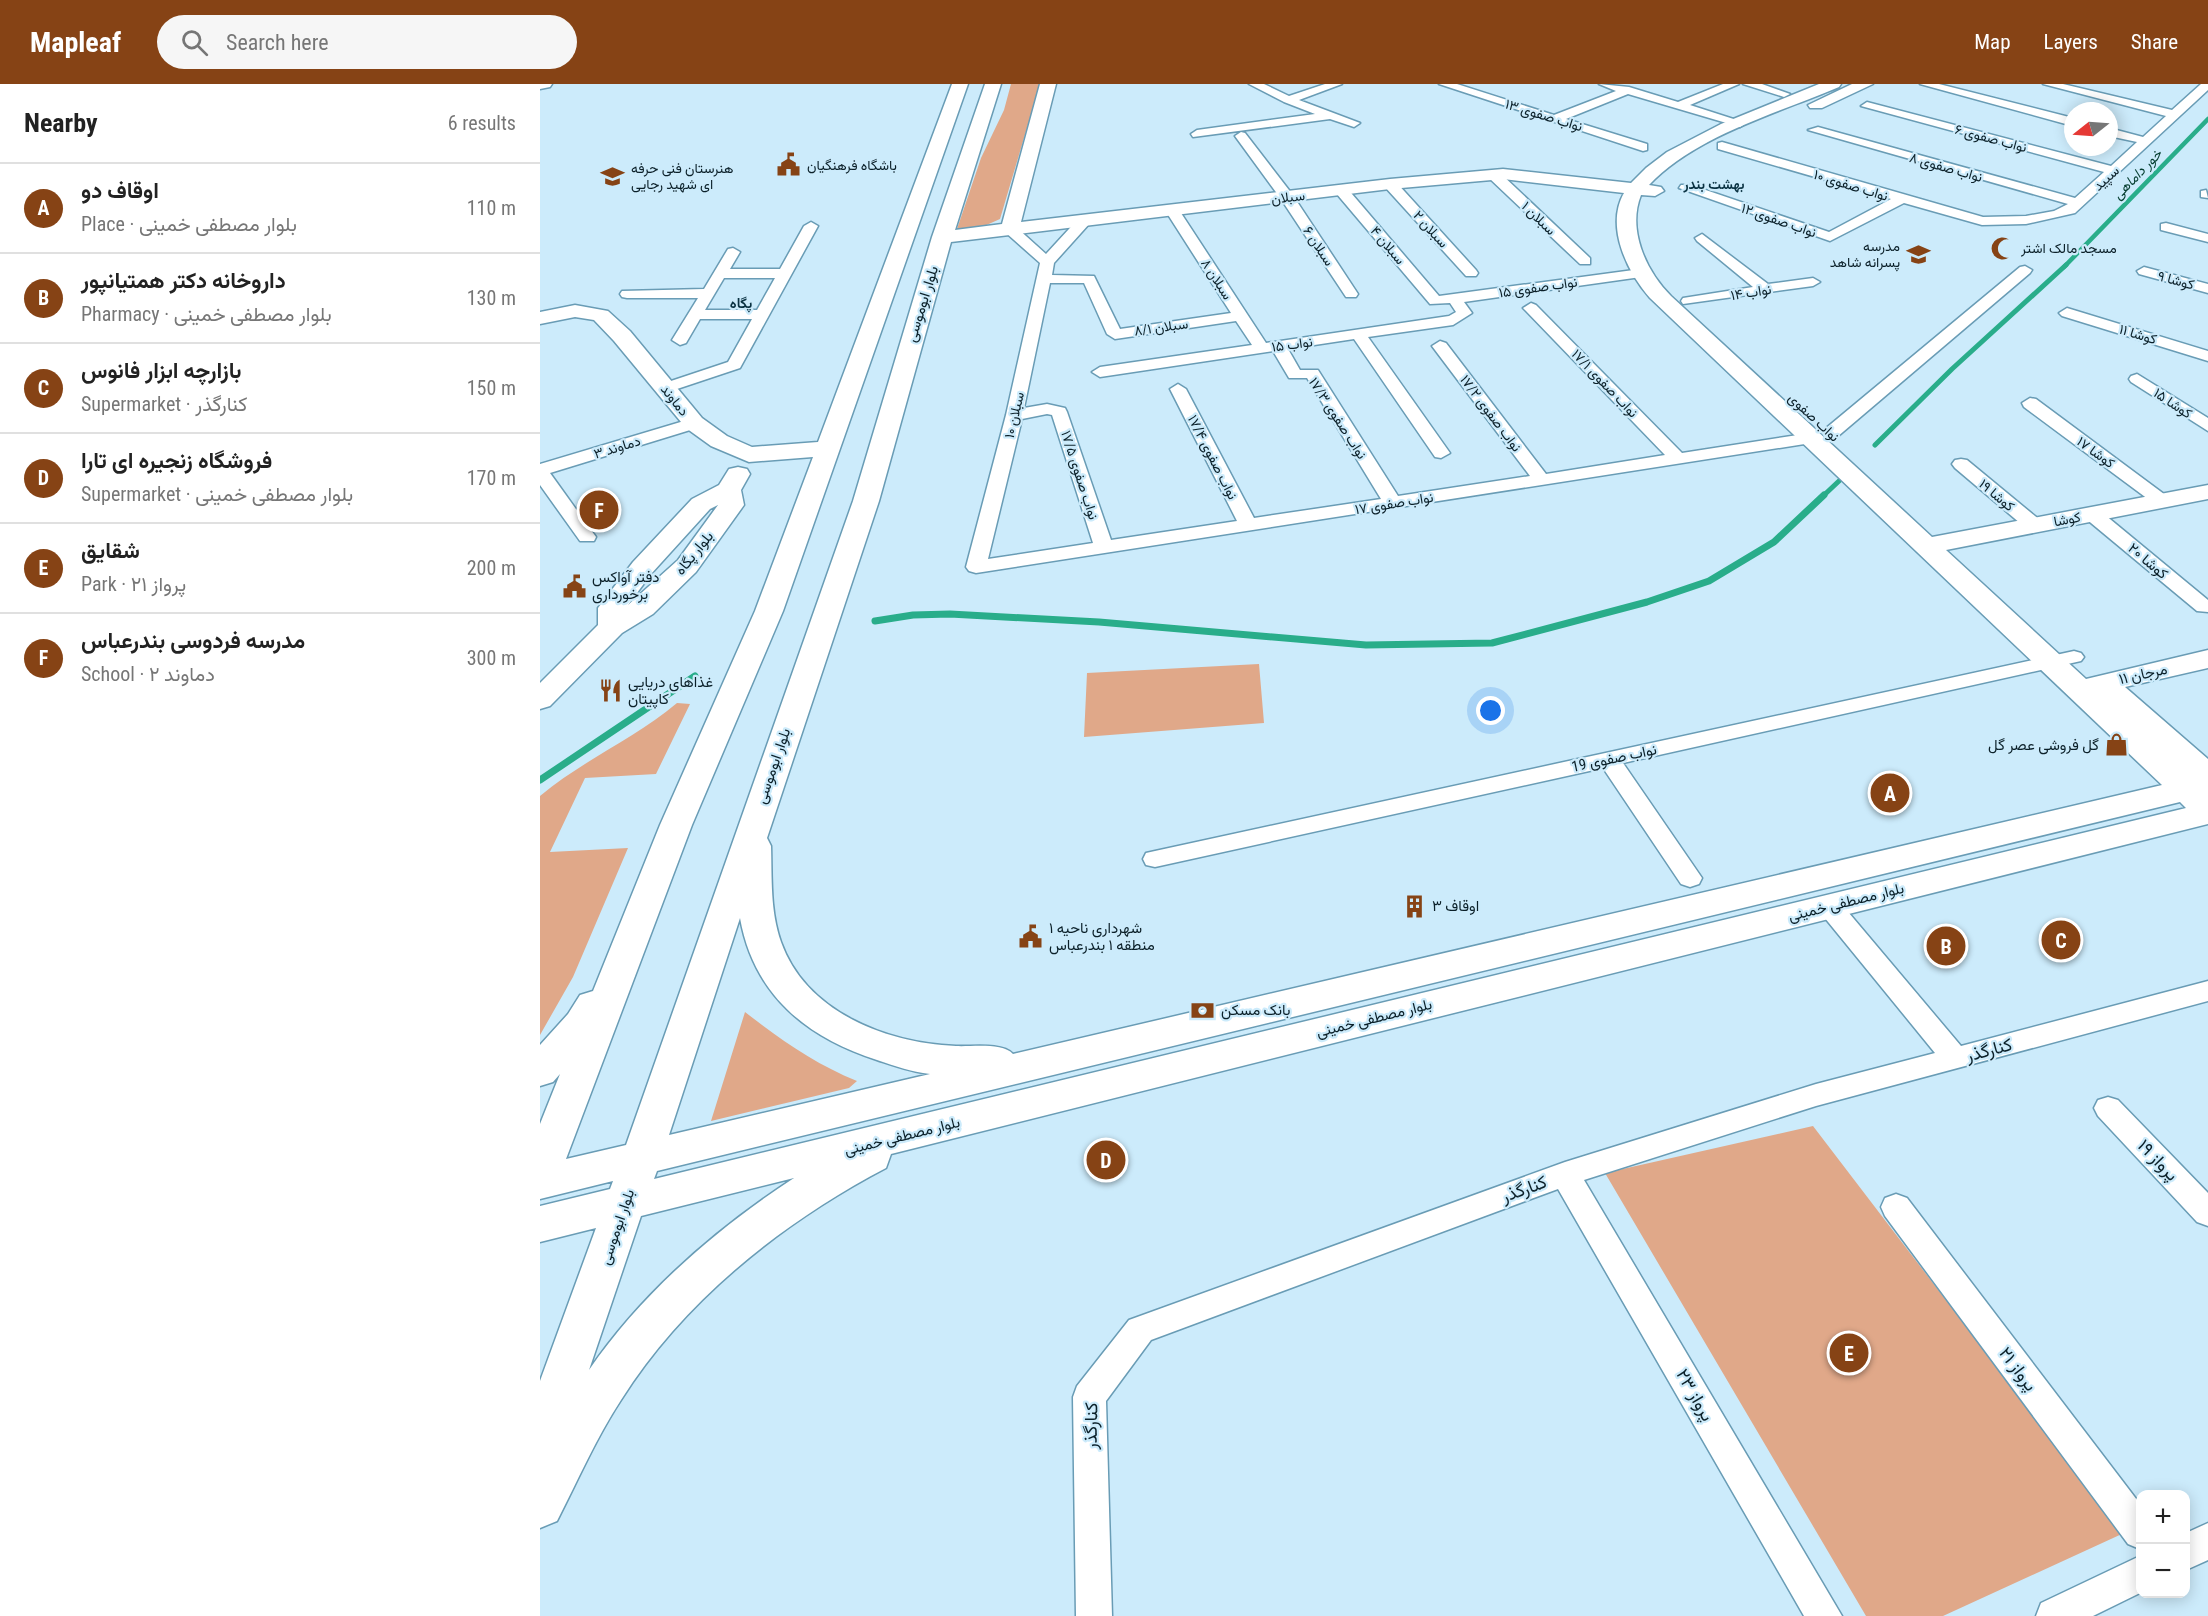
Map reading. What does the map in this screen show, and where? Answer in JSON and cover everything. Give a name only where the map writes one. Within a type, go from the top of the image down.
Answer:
[{"type":"main road","points":[[540,1174],[676,825],[770,611],[960,84]]},
{"type":"main road","name":"بلوار ابوموسی","points":[[540,1444],[641,1158],[754,822],[866,501],[885,427],[942,237],[993,84]]},
{"type":"main road","points":[[1010,229],[1048,84]]},
{"type":"main road","points":[[1645,190],[1722,146],[1750,126],[1833,84]]},
{"type":"main road","points":[[1645,190],[1673,156],[1696,142],[1866,95]]},
{"type":"main road","name":"سبلان","points":[[942,237],[1390,184],[1494,175],[1645,190]]},
{"type":"main road","name":"نواب صفوی","points":[[1645,190],[1628,214],[1628,237],[1641,273],[1688,309],[1938,544],[2074,657],[2090,686]]},
{"type":"main road","name":"نواب صفوی","points":[[1645,190],[1650,201],[1646,226],[1648,244],[1658,264],[1688,309]]},
{"type":"main road","name":"دماوند","points":[[540,318],[575,311],[601,315],[622,336],[694,423],[719,441],[749,455],[830,448]]},
{"type":"main road","name":"بلوار پگاه","points":[[540,700],[612,627],[643,608],[687,566],[731,505],[729,490],[749,455]]},
{"type":"main road","name":"کوشا","points":[[1938,544],[2208,492]]},
{"type":"main road","name":"نواب صفوی","points":[[1938,544],[2049,662],[2090,686],[2204,795]]},
{"type":"main road","name":"مرجان ۱۱","points":[[2090,686],[2208,659]]},
{"type":"main road","name":"بلوار مصطفی خمینی","points":[[540,1224],[1829,906],[2204,795]]},
{"type":"main road","name":"بلوار مصطفی خمینی","points":[[540,1182],[1033,1064],[2204,795]]},
{"type":"main road","points":[[754,822],[756,908],[763,940],[776,970],[798,1002],[827,1023],[866,1042],[918,1058],[1033,1064]]},
{"type":"main road","points":[[540,1071],[581,1024],[630,945]]},
{"type":"main road","points":[[540,1504],[606,1383],[641,1339],[696,1280],[752,1231],[815,1186],[919,1132]]},
{"type":"street","points":[[1255,84],[1287,100],[1354,123]]},
{"type":"street","points":[[1287,100],[1336,84]]},
{"type":"street","name":"نواب صفوی ۱۳","points":[[1445,84],[1643,147]]},
{"type":"street","points":[[1605,84],[1750,126]]},
{"type":"street","points":[[1680,105],[1733,84]]},
{"type":"street","points":[[1749,84],[1784,94]]},
{"type":"street","points":[[1926,84],[2064,120]]},
{"type":"street","points":[[2049,84],[2173,114]]},
{"type":"street","name":"سپید","points":[[1982,221],[2011,223],[2044,219],[2070,210],[2208,84]]},
{"type":"street","points":[[1554,119],[1629,90]]},
{"type":"street","name":"نواب صفوی ۶","points":[[1866,95],[2115,171]]},
{"type":"street","points":[[1197,134],[1330,115]]},
{"type":"street","name":"نواب صفوی ۸","points":[[1814,130],[2078,203]]},
{"type":"street","points":[[2118,134],[2146,141]]},
{"type":"street","name":"سبلان ۶","points":[[1241,136],[1287,197],[1351,294]]},
{"type":"street","name":"نواب صفوی ۱۰","points":[[1722,146],[1901,200],[1982,221]]},
{"type":"street","name":"سبلان ۱","points":[[1494,175],[1585,261]]},
{"type":"street","name":"سبلان ۲","points":[[1390,184],[1471,273]]},
{"type":"street","name":"نواب صفوی ۱۲","points":[[1686,188],[1830,237],[1901,200]]},
{"type":"street","name":"سبلان ۴","points":[[1341,190],[1435,301]]},
{"type":"street","name":"سبلان ۸","points":[[1172,210],[1240,316],[1270,347]]},
{"type":"street","points":[[1010,229],[1047,261],[1085,220]]},
{"type":"street","points":[[665,388],[734,365],[811,226]]},
{"type":"street","points":[[2166,227],[2208,238]]},
{"type":"street","points":[[1702,238],[1765,289]]},
{"type":"street","points":[[680,340],[733,252]]},
{"type":"street","name":"سبلان ۱۰","points":[[976,567],[1014,415],[1047,261]]},
{"type":"street","points":[[1821,436],[2025,270]]},
{"type":"street","name":"کوشا ۹","points":[[2144,271],[2208,289]]},
{"type":"street","points":[[719,274],[785,273]]},
{"type":"street","name":"نواب صفوی ۱۵","points":[[1435,301],[1641,273]]},
{"type":"street","name":"سبلان ۸/۱","points":[[1043,279],[1089,279],[1115,334],[1240,316]]},
{"type":"street","name":"نواب ۱۴","points":[[1688,309],[1765,289],[1813,282]]},
{"type":"street","points":[[627,294],[708,293]]},
{"type":"street","name":"نواب ۱۵","points":[[1100,372],[1453,320],[1464,313],[1454,298]]},
{"type":"street","name":"نواب صفوی ۱۷/۱","points":[[1531,308],[1678,459]]},
{"type":"street","name":"کوشا ۱۱","points":[[2067,313],[2208,356]]},
{"type":"street","points":[[695,315],[763,314]]},
{"type":"street","points":[[1358,334],[1441,453]]},
{"type":"street","points":[[2168,344],[2208,370]]},
{"type":"street","name":"نواب صفوی ۱۷/۲","points":[[1440,346],[1542,480]]},
{"type":"street","name":"نواب صفوی ۱۷/۳","points":[[1270,347],[1295,375],[1312,373],[1393,503]]},
{"type":"street","name":"کوشا ۱۵","points":[[2137,379],[2208,426]]},
{"type":"street","name":"نواب صفوی ۱۷/۴","points":[[1179,389],[1248,525]]},
{"type":"street","name":"کوشا ۱۷","points":[[2030,403],[2162,501]]},
{"type":"street","name":"نواب صفوی ۱۷/۵","points":[[1014,415],[1047,409],[1059,412],[1104,547]]},
{"type":"street","name":"دماوند ۳","points":[[540,471],[694,423]]},
{"type":"street","name":"نواب صفوی ۱۷","points":[[976,567],[1821,436]]},
{"type":"street","name":"کوشا ۱۹","points":[[1960,464],[2034,525]]},
{"type":"street","points":[[540,471],[587,537]]},
{"type":"street","name":"کوشا ۲۰","points":[[2092,514],[2204,608]]},
{"type":"street","name":"نواب صفوی 19","points":[[1155,859],[2074,657]]},
{"type":"street","points":[[1609,760],[1690,878]]},
{"type":"street","points":[[1829,906],[1956,1059]]},
{"type":"street","name":"کنارگذر","points":[[1094,1616],[1089,1397],[1140,1330],[1565,1174],[1816,1095],[2208,991]]},
{"type":"street","name":"پرواز ۱۹","points":[[2108,1108],[2208,1213]]},
{"type":"street","name":"پرواز ۲۳","points":[[1565,1174],[1824,1616]]},
{"type":"street","name":"پرواز ۲۱","points":[[1896,1207],[2136,1527]]},
{"type":"street","points":[[2190,1550],[2208,1540]]},
{"type":"street","points":[[2054,1616],[2136,1576]]},
{"type":"shaded area","points":[[1011,84],[1040,84],[1000,219],[982,227],[957,229],[981,158],[1004,110]]},
{"type":"shaded area","points":[[1259,664],[1264,723],[1084,737],[1087,673]]},
{"type":"shaded area","points":[[677,703],[690,704],[656,774],[585,778],[550,852],[628,848],[573,977],[540,1035],[540,796],[574,771],[644,728]]},
{"type":"shaded area","points":[[745,1012],[799,1051],[857,1081],[849,1088],[711,1121]]},
{"type":"shaded area","points":[[1813,1126],[2124,1533],[1943,1616],[1866,1616],[1605,1173]]},
{"type":"waterway","name":"خور داماهی","points":[[2066,265],[2208,119]]},
{"type":"waterway","points":[[1875,445],[1952,369],[2066,265]]},
{"type":"waterway","points":[[1822,497],[1839,481]]},
{"type":"waterway","points":[[875,621],[913,615],[950,614],[1099,622],[1366,645],[1492,643],[1647,602],[1709,581],[1774,542],[1824,495]]},
{"type":"waterway","points":[[540,780],[695,676]]},
{"type":"place","name":"باشگاه فرهنگیان","points":[[789,165]]},
{"type":"place","name":"هنرستان فنی حرفه ای شهید رجایی","points":[[613,176]]},
{"type":"place","name":"مسجد مالک اشتر","points":[[2003,248]]},
{"type":"place","name":"مدرسه پسرانه شاهد","points":[[1918,254]]},
{"type":"place","name":"مدرسه فردوسی بندرعباس","points":[[599,510]]},
{"type":"place","name":"دفتر آواکس برخورداری","points":[[574,586]]},
{"type":"place","name":"غذاهای دریایی کاپیتان","points":[[610,691]]},
{"type":"place","name":"گل فروشی عصر گل","points":[[2117,745]]},
{"type":"place","name":"اوقاف دو","points":[[1890,793]]},
{"type":"place","name":"اوقاف ۳","points":[[1414,906]]},
{"type":"place","name":"شهرداری ناحیه ۱ منطقه ۱ بندرعباس","points":[[1031,937]]},
{"type":"place","name":"بازارچه ابزار فانوس","points":[[2061,940]]},
{"type":"place","name":"داروخانه دکتر همتیانپور","points":[[1946,946]]},
{"type":"place","name":"بانک مسکن","points":[[1203,1010]]},
{"type":"place","name":"فروشگاه زنجیره ای تارا","points":[[1106,1160]]},
{"type":"place","name":"شقایق","points":[[1849,1353]]},
{"type":"district","name":"بهشت بندر","points":[[1714,184]]},
{"type":"district","name":"پگاه","points":[[741,303]]}]
